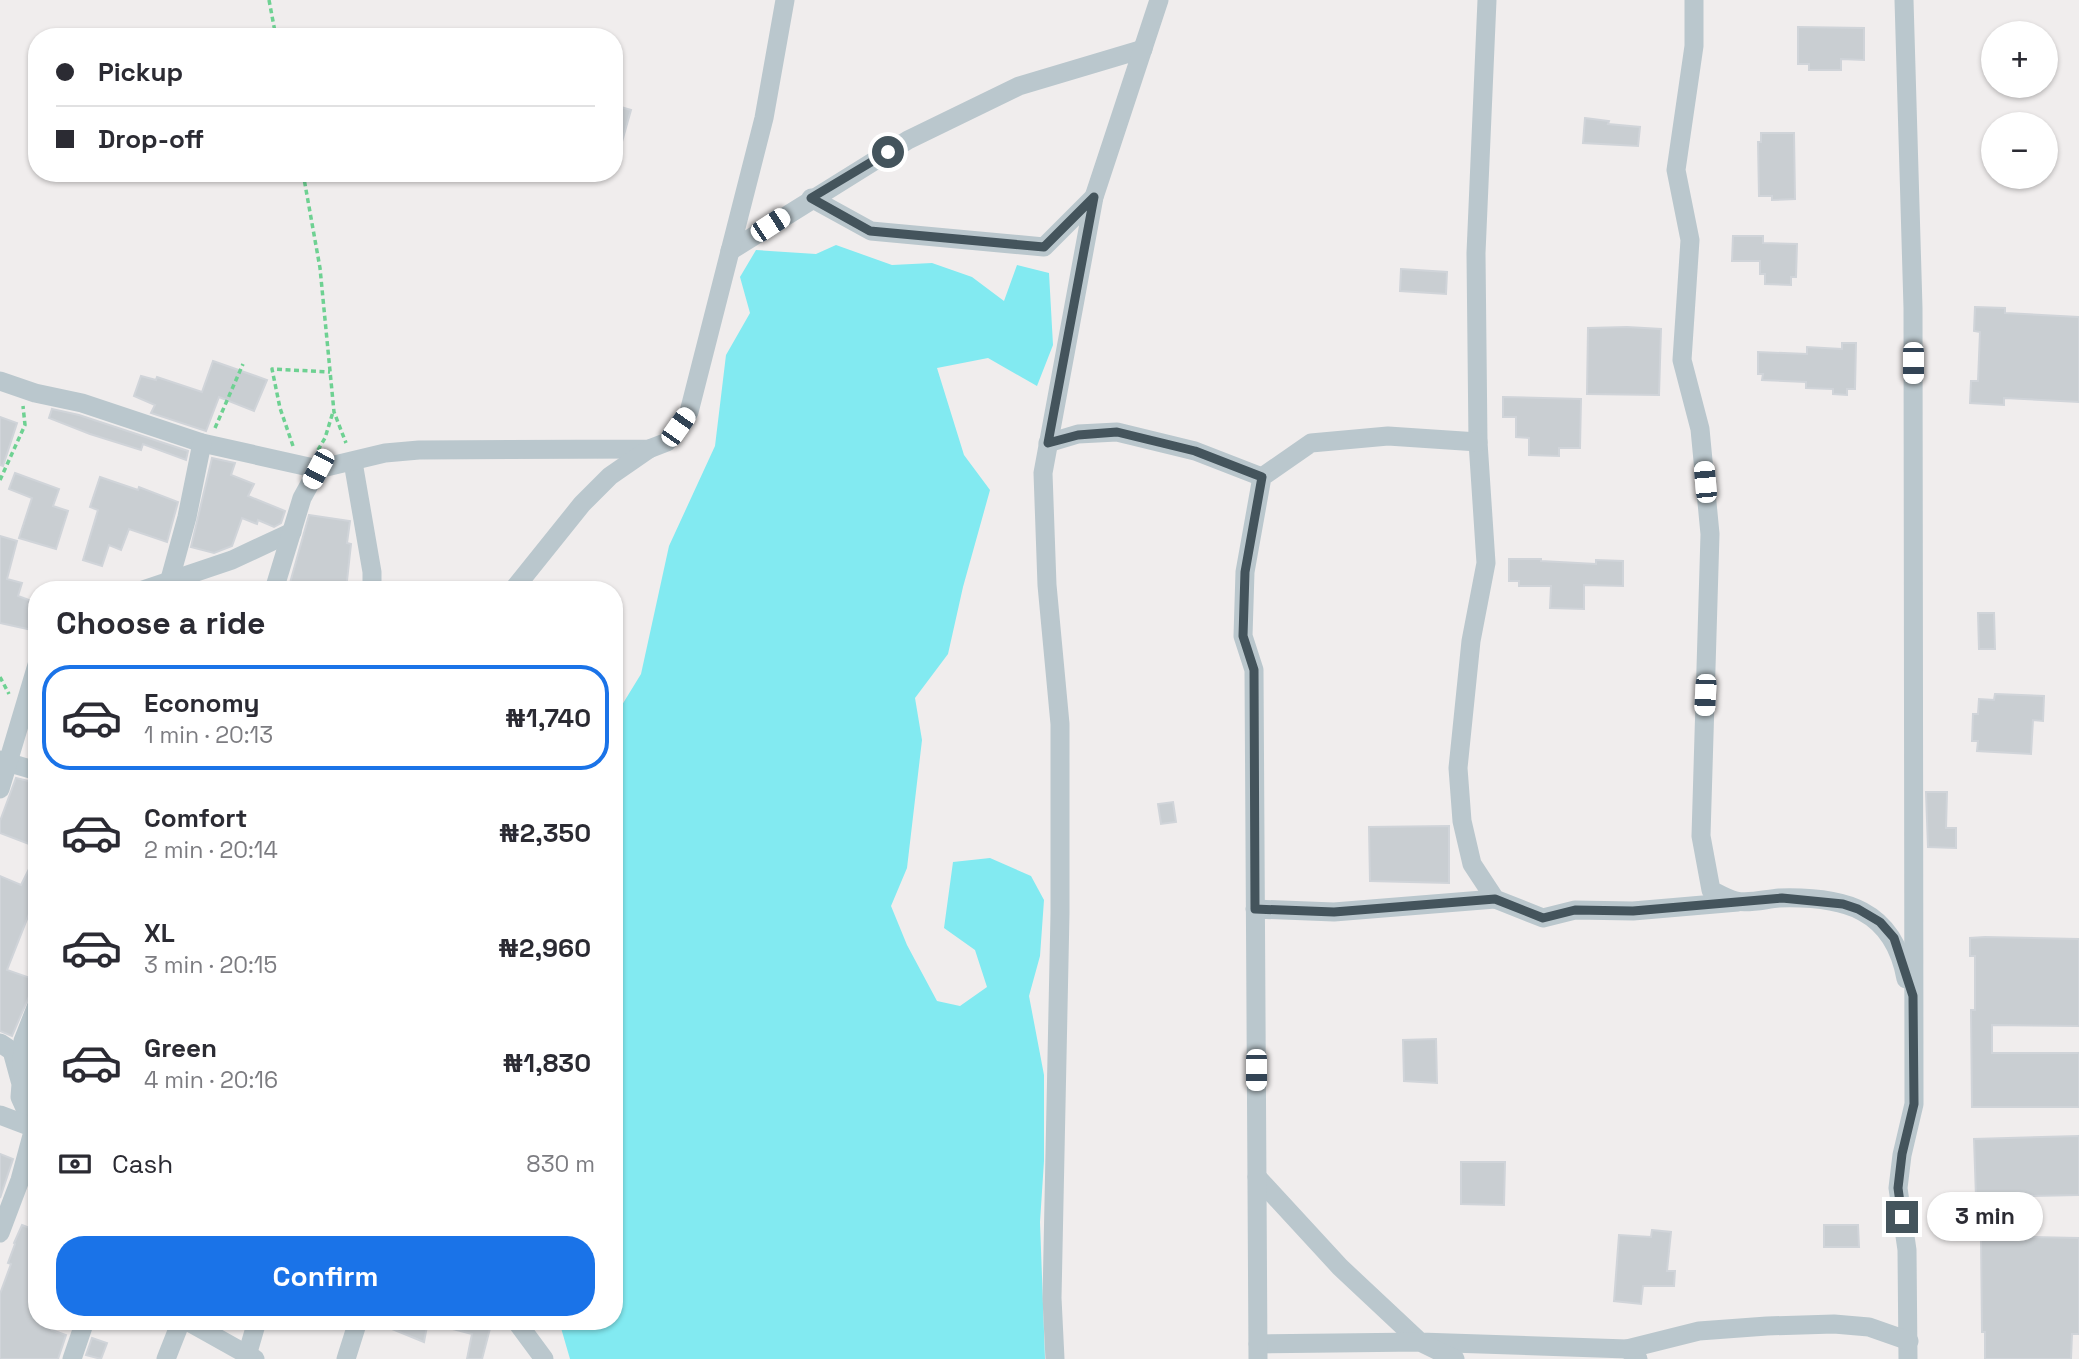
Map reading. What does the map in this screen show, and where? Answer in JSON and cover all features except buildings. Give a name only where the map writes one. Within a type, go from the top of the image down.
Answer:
[{"type":"street","points":[[520,581],[582,505],[610,476],[649,449],[667,442],[688,412],[764,118],[785,0]]},
{"type":"street","points":[[1055,1359],[1052,1298],[1060,913],[1060,724],[1047,584],[1043,473],[1094,197],[1159,0]]},
{"type":"street","points":[[1487,0],[1476,253],[1478,442],[1486,563],[1471,641],[1458,768],[1462,821],[1472,864],[1495,899]]},
{"type":"street","points":[[1694,0],[1694,46],[1676,170],[1690,240],[1682,360],[1700,429],[1710,534],[1701,836],[1710,890],[1738,902]]},
{"type":"street","points":[[1904,0],[1913,308],[1914,1104],[1902,1154],[1898,1188],[1907,1250],[1909,1350]]},
{"type":"street","points":[[730,251],[811,198],[908,140],[1019,86],[1143,49]]},
{"type":"street","points":[[811,198],[870,231],[1044,247],[1094,197]]},
{"type":"street","points":[[0,381],[82,403],[202,443],[308,467],[353,462],[385,453],[419,450],[649,449]]},
{"type":"street","points":[[1048,443],[1078,435],[1117,432],[1195,451],[1262,477]]},
{"type":"street","points":[[1478,442],[1388,436],[1311,443],[1262,477],[1245,572],[1243,636],[1254,670],[1258,1352],[1420,1342],[1632,1354],[1699,1331],[1834,1324],[1869,1327],[1909,1350]]},
{"type":"street","points":[[168,581],[187,517],[202,443]]},
{"type":"street","points":[[353,462],[372,581]]},
{"type":"street","points":[[277,581],[302,498],[308,467]]},
{"type":"street","points":[[179,581],[292,531]]},
{"type":"street","points":[[0,789],[4,760],[28,691]]},
{"type":"street","points":[[4,760],[28,768]]},
{"type":"street","points":[[1255,909],[1334,912],[1495,899],[1543,918],[1575,910],[1633,911],[1782,898],[1843,904],[1880,922],[1894,938],[1913,996]]},
{"type":"street","points":[[28,1028],[23,1041],[21,1084],[23,1104],[28,1114]]},
{"type":"street","points":[[0,1043],[12,1051],[21,1084]]},
{"type":"street","points":[[0,1115],[28,1126]]},
{"type":"street","points":[[0,1233],[28,1153]]},
{"type":"street","points":[[1257,1177],[1340,1267],[1420,1342],[1455,1359]]},
{"type":"street","points":[[72,1359],[82,1330]]},
{"type":"street","points":[[166,1359],[177,1330]]},
{"type":"street","points":[[202,1330],[250,1358],[255,1330]]},
{"type":"street","points":[[346,1359],[355,1330]]},
{"type":"street","points":[[523,1330],[544,1359]]},
{"type":"path","points":[[269,0],[274,28]]},
{"type":"path","points":[[305,182],[320,268],[334,412],[353,462]]},
{"type":"path","points":[[202,443],[212,434],[243,364]]},
{"type":"path","points":[[308,467],[280,408],[272,369],[330,372]]},
{"type":"path","points":[[0,481],[25,425],[22,409],[26,390]]},
{"type":"path","points":[[308,467],[325,438],[334,412]]},
{"type":"water","points":[[836,245],[892,265],[932,263],[972,277],[1004,301],[1017,265],[1049,273],[1053,345],[1037,386],[988,358],[937,368],[964,455],[990,490],[948,654],[915,698],[922,740],[907,868],[891,906],[907,945],[937,1001],[960,1006],[987,987],[975,950],[944,928],[953,862],[990,858],[1031,876],[1044,900],[1040,956],[1029,996],[1044,1075],[1044,1161],[1040,1222],[1045,1359],[570,1359],[562,1330],[623,1330],[623,703],[641,674],[669,546],[715,446],[726,355],[750,313],[740,277],[756,250],[816,254]]},
{"type":"route","points":[[888,152],[811,198],[870,231],[1044,247],[1094,197],[1048,443],[1078,435],[1117,432],[1195,451],[1262,477],[1245,572],[1243,636],[1254,670],[1255,909],[1334,912],[1495,899],[1543,918],[1575,910],[1633,911],[1782,898],[1824,901],[1858,909],[1880,922],[1894,938],[1913,996],[1914,1104],[1902,1154],[1898,1188],[1902,1217]]}]
